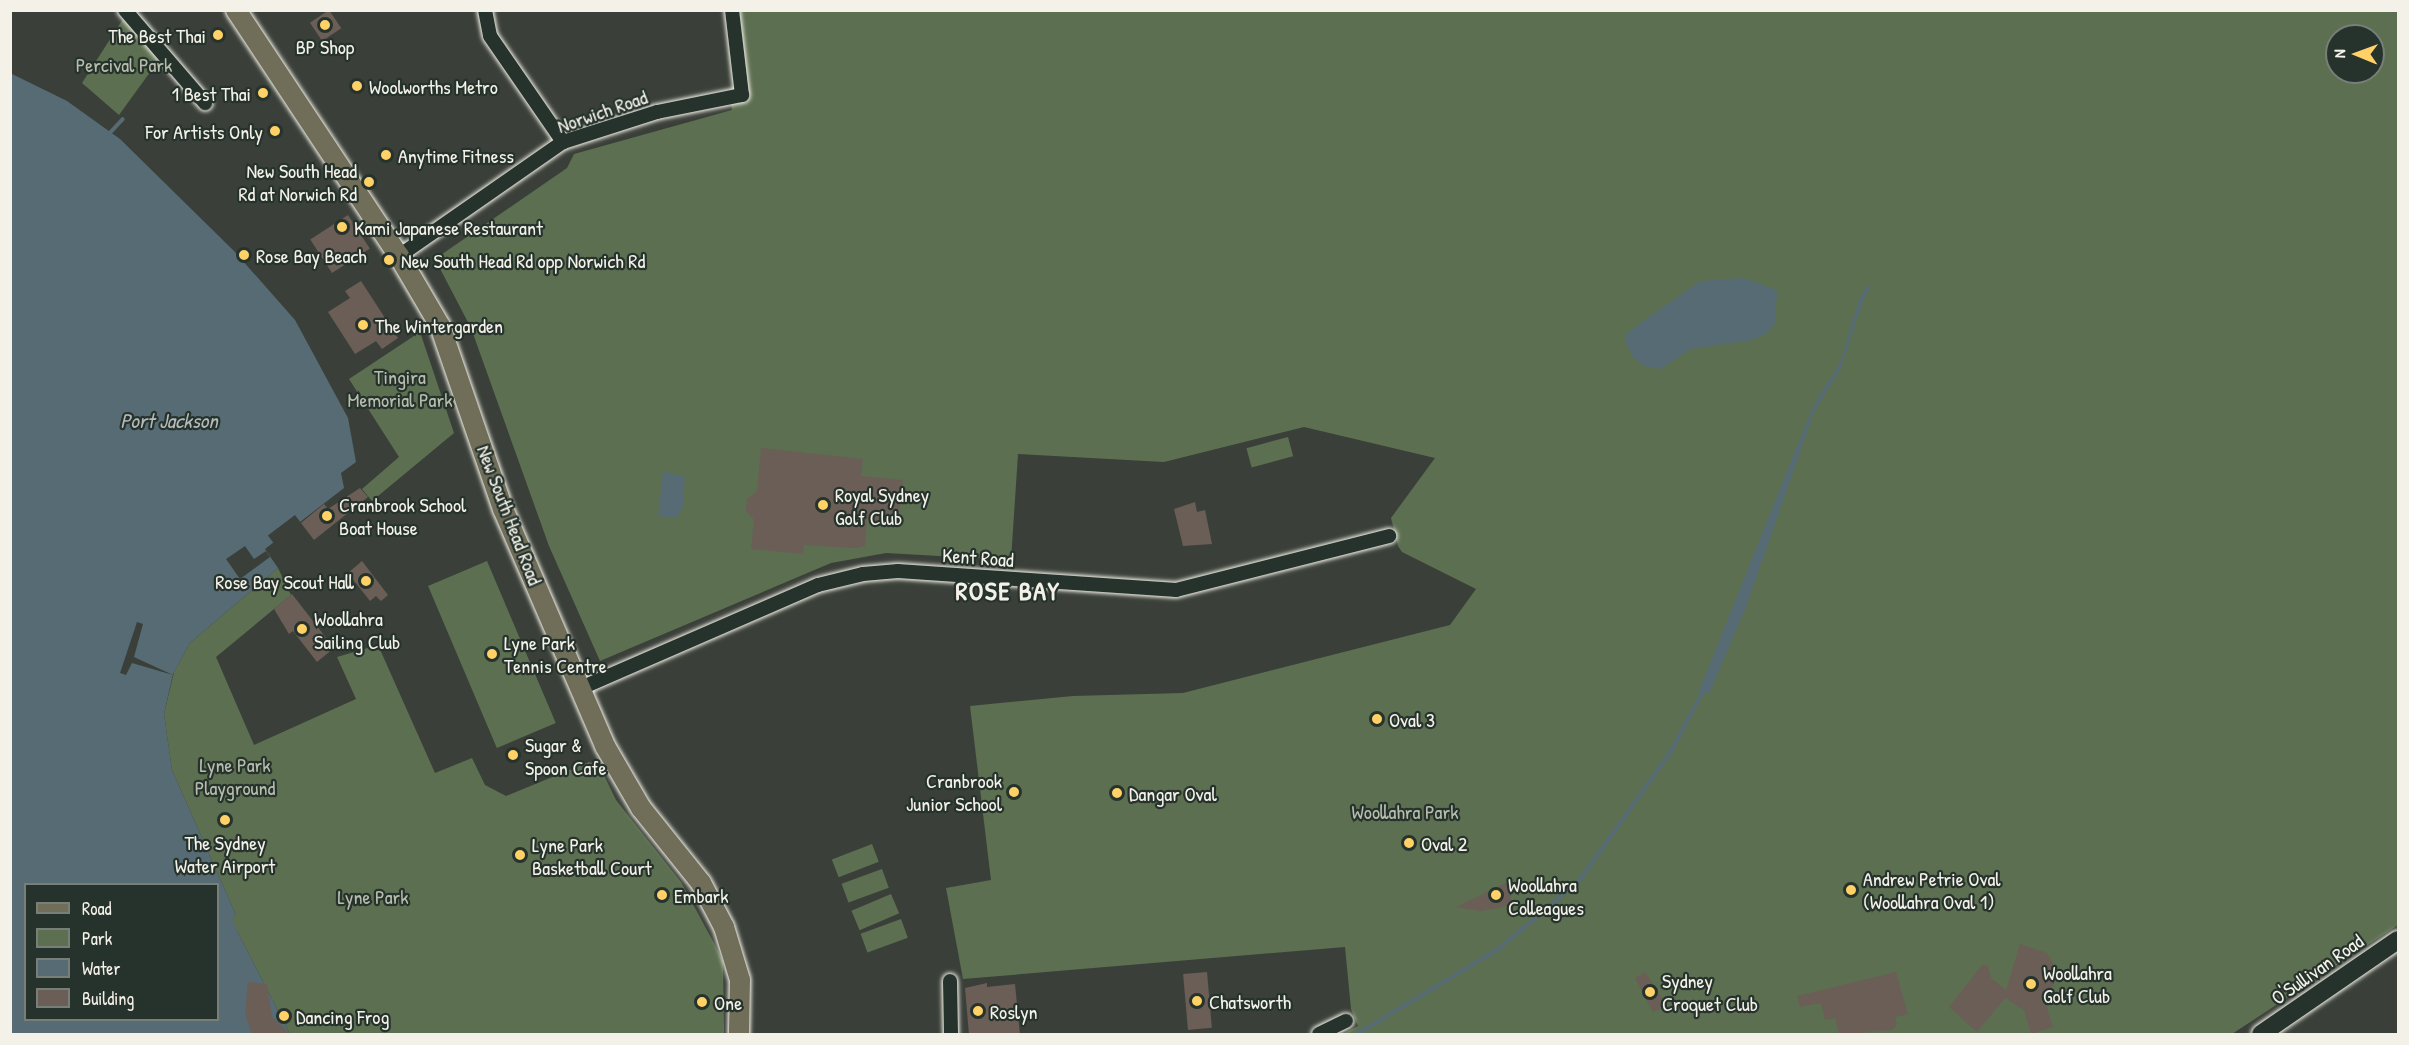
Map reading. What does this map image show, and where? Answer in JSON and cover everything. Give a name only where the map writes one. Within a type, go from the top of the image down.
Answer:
[{"type":"main road","name":"New South Head Road","points":[[236,10],[399,256],[447,341],[503,508],[581,688],[627,786],[687,861],[724,927],[740,980],[739,1035]]},
{"type":"main road","name":"O'Sullivan Road","points":[[2261,1035],[2398,940]]},
{"type":"street","points":[[125,10],[206,103]]},
{"type":"street","points":[[485,10],[490,36],[563,142]]},
{"type":"street","name":"Norwich Road","points":[[399,256],[563,142],[657,112],[742,95],[732,10]]},
{"type":"street","name":"Kent Road","points":[[581,688],[818,585],[863,574],[898,571],[1176,590],[1389,536]]},
{"type":"street","points":[[950,981],[951,1035]]},
{"type":"street","points":[[1319,1035],[1346,1022]]},
{"type":"green space","name":"Royal Sydney Golf Club","points":[[734,11],[2398,11],[2398,925],[2232,1034],[1343,1034],[1358,1026],[1351,1009],[1345,947],[963,979],[946,888],[991,880],[970,706],[1073,696],[1183,693],[1450,625],[1476,589],[1402,552],[1398,546],[1391,518],[1435,458],[1304,427],[1164,462],[1018,454],[1011,560],[886,553],[831,563],[600,661],[549,546],[471,328],[435,259],[567,168],[574,154],[732,110],[730,99],[746,99]]},
{"type":"green space","name":"Percival Park","points":[[123,19],[161,57],[119,115],[82,83]]},
{"type":"green space","name":"Tingira Memorial Park","points":[[420,332],[454,433],[372,501],[362,489],[399,457],[349,379]]},
{"type":"green space","points":[[1288,437],[1293,456],[1252,467],[1246,448]]},
{"type":"green space","name":"Lyne Park Tennis Centre","points":[[487,561],[556,723],[497,748],[428,586]]},
{"type":"green space","name":"Lyne Park","points":[[278,568],[291,595],[216,657],[254,745],[356,699],[337,657],[378,645],[435,773],[472,758],[485,785],[506,796],[589,762],[599,765],[616,800],[681,882],[723,962],[724,1034],[290,1034],[231,918],[236,915],[172,770],[164,714],[174,672],[190,643]]},
{"type":"green space","points":[[872,844],[879,862],[839,877],[832,859]]},
{"type":"green space","points":[[882,869],[889,888],[848,903],[842,884]]},
{"type":"green space","points":[[891,894],[899,913],[860,930],[851,911]]},
{"type":"green space","points":[[901,919],[908,938],[867,953],[861,934]]},
{"type":"water","name":"Port Jackson","points":[[10,73],[67,101],[120,139],[234,251],[295,320],[348,418],[356,462],[341,473],[344,488],[265,549],[278,568],[190,643],[173,674],[164,714],[172,770],[236,915],[232,918],[239,935],[290,1034],[11,1034]]},
{"type":"water","points":[[1743,278],[1777,290],[1775,323],[1767,333],[1752,340],[1690,349],[1661,369],[1644,366],[1633,357],[1625,342],[1626,334],[1645,320],[1700,281]]},
{"type":"water","points":[[1860,296],[1864,298],[1841,368],[1814,412],[1746,607],[1709,694],[1699,691],[1814,404],[1840,363]]},
{"type":"water","points":[[663,471],[685,477],[683,506],[677,518],[658,516]]},
{"type":"pier","points":[[295,515],[301,523],[274,543],[268,535]]},
{"type":"pier","points":[[245,546],[254,559],[266,551],[270,557],[240,579],[226,559]]},
{"type":"pier","points":[[137,622],[143,624],[134,657],[173,675],[132,663],[126,675],[120,673]]},
{"type":"building","name":"BP Shop","points":[[329,10],[341,28],[322,41],[310,23]]},
{"type":"building","points":[[348,215],[370,249],[332,273],[310,240]]},
{"type":"building","name":"The Wintergarden","points":[[361,281],[398,338],[382,349],[376,341],[355,354],[328,312],[350,298],[345,291]]},
{"type":"building","name":"Royal Sydney Golf Club","points":[[761,448],[863,459],[861,476],[903,480],[898,522],[867,519],[865,546],[856,548],[804,545],[803,554],[751,549],[754,520],[746,511],[747,499],[757,491]]},
{"type":"building","name":"Cranbrook School Boat House","points":[[360,488],[368,497],[314,540],[301,523],[324,504],[328,509]]},
{"type":"building","points":[[1195,502],[1197,512],[1205,510],[1212,544],[1183,546],[1174,509]]},
{"type":"building","name":"Rose Bay Scout Hall","points":[[362,561],[388,595],[381,601],[376,596],[370,601],[348,573]]},
{"type":"building","name":"Woollahra Sailing Club","points":[[292,594],[334,648],[317,662],[293,631],[289,634],[274,609]]},
{"type":"building","name":"Woollahra Colleagues","points":[[1506,883],[1512,902],[1504,907],[1481,911],[1456,907]]},
{"type":"building","name":"Woollahra Golf Club","points":[[2020,944],[2047,953],[2058,972],[2046,1005],[2053,1027],[2031,1034],[2024,1010],[2005,998],[1977,1032],[1949,1007],[1982,965],[1988,965],[1991,978],[2006,990]]},
{"type":"building","name":"Chatsworth","points":[[1207,972],[1212,1028],[1188,1030],[1183,974]]},
{"type":"building","name":"Sydney Croquet Club","points":[[1645,972],[1667,1006],[1653,1012],[1635,978]]},
{"type":"building","points":[[1896,972],[1908,1014],[1895,1017],[1897,1025],[1892,1030],[1839,1035],[1835,1018],[1825,1020],[1821,1003],[1800,1007],[1797,996]]},
{"type":"building","points":[[248,982],[267,984],[272,1017],[291,1035],[252,1035],[245,1013]]},
{"type":"building","points":[[987,983],[987,987],[1015,984],[1020,1035],[969,1035],[965,988]]},
{"type":"waterway","points":[[107,136],[123,119]]},
{"type":"waterway","points":[[1861,300],[1868,288]]},
{"type":"waterway","points":[[1357,1034],[1497,950],[1579,881],[1671,751],[1704,689]]},
{"type":"place","name":"BP Shop","points":[[325,25]]},
{"type":"place","name":"The Best Thai","points":[[218,35]]},
{"type":"place","name":"Woolworths Metro","points":[[357,86]]},
{"type":"place","name":"1 Best Thai","points":[[263,93]]},
{"type":"place","name":"For Artists Only","points":[[275,131]]},
{"type":"place","name":"Anytime Fitness","points":[[386,155]]},
{"type":"place","name":"New South Head Rd at Norwich Rd","points":[[369,182]]},
{"type":"place","name":"Kami Japanese Restaurant","points":[[342,227]]},
{"type":"place","name":"Rose Bay Beach","points":[[244,255]]},
{"type":"place","name":"New South Head Rd opp Norwich Rd","points":[[389,260]]},
{"type":"place","name":"The Wintergarden","points":[[363,325]]},
{"type":"place","name":"Royal Sydney Golf Club","points":[[823,505]]},
{"type":"place","name":"Cranbrook School Boat House","points":[[327,516]]},
{"type":"place","name":"Rose Bay Scout Hall","points":[[366,581]]},
{"type":"place","name":"Woollahra Sailing Club","points":[[302,629]]},
{"type":"place","name":"Lyne Park Tennis Centre","points":[[492,654]]},
{"type":"place","name":"Oval 3","points":[[1377,719]]},
{"type":"place","name":"Sugar & Spoon Cafe","points":[[513,755]]},
{"type":"place","name":"Cranbrook Junior School","points":[[1014,792]]},
{"type":"place","name":"Dangar Oval","points":[[1117,793]]},
{"type":"place","name":"The Sydney Water Airport","points":[[225,820]]},
{"type":"place","name":"Oval 2","points":[[1409,843]]},
{"type":"place","name":"Lyne Park Basketball Court","points":[[520,855]]},
{"type":"place","name":"Andrew Petrie Oval (Woollahra Oval 1)","points":[[1851,890]]},
{"type":"place","name":"Embark","points":[[662,895]]},
{"type":"place","name":"Woollahra Colleagues","points":[[1496,895]]},
{"type":"place","name":"Woollahra Golf Club","points":[[2031,984]]},
{"type":"place","name":"Sydney Croquet Club","points":[[1650,992]]},
{"type":"place","name":"Chatsworth","points":[[1197,1001]]},
{"type":"place","name":"One","points":[[702,1002]]},
{"type":"place","name":"Roslyn","points":[[978,1011]]},
{"type":"place","name":"Dancing Frog","points":[[284,1016]]},
{"type":"district","name":"ROSE BAY","points":[[1008,591]]},
{"type":"park label","name":"Lyne Park Playground","points":[[235,776]]},
{"type":"park label","name":"Woollahra Park","points":[[1405,811]]}]
